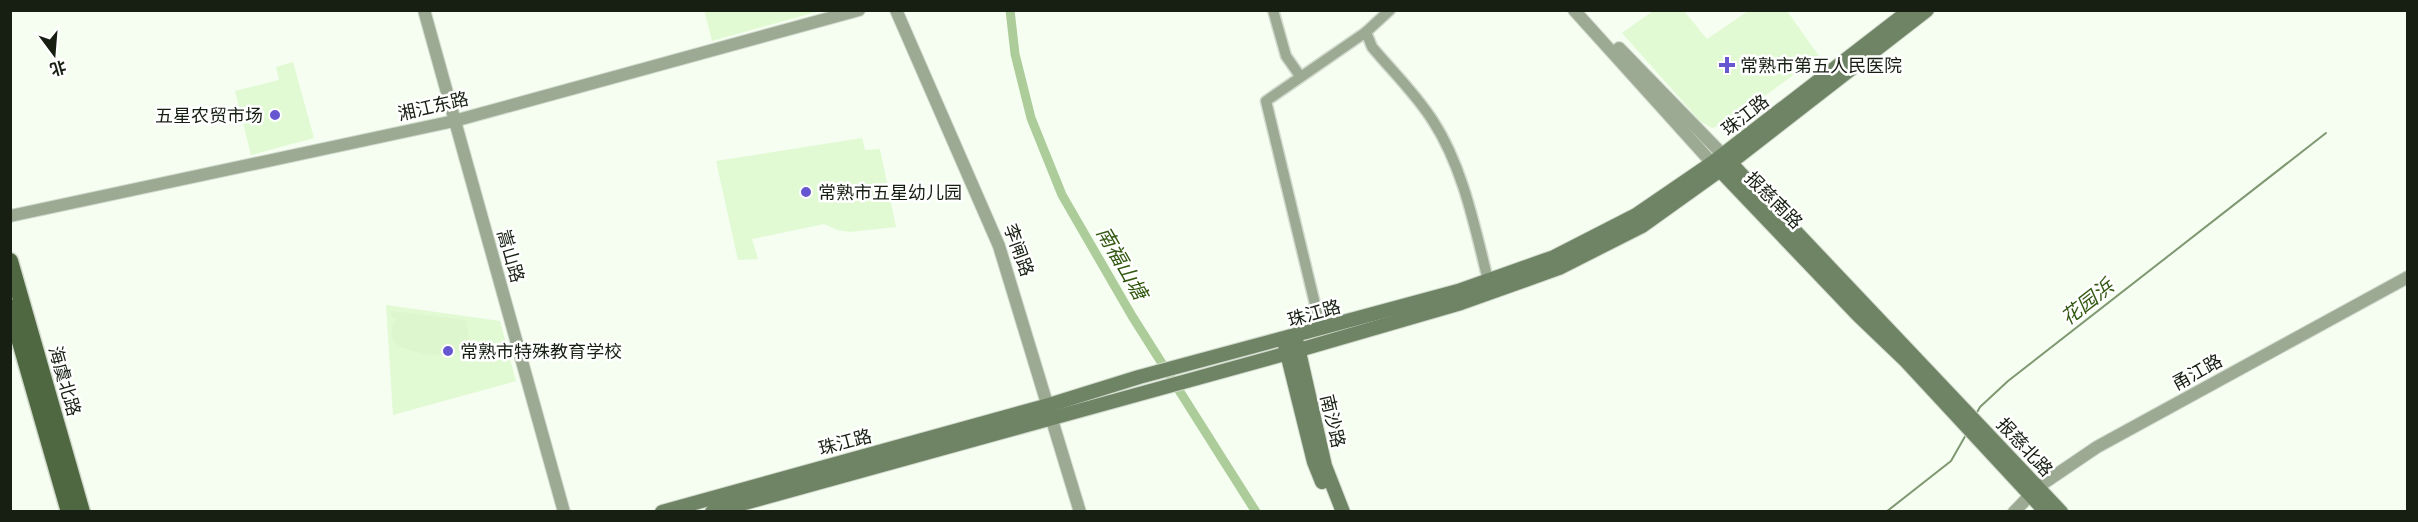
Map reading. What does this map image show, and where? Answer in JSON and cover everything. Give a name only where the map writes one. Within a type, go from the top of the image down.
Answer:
[{"type":"main road","name":"珠江路","points":[[712,512],[1183,372],[1461,303],[1559,268],[1642,226],[1910,10]]},
{"type":"main road","name":"珠江路","points":[[1291,345],[1321,329],[1488,280],[1554,257],[1636,215],[1721,163],[1927,10]]},
{"type":"main road","name":"报慈南路","points":[[1721,163],[1958,408]]},
{"type":"main road","name":"海虞北路","points":[[10,261],[82,512]]},
{"type":"main road","name":"海虞北路","points":[[10,307],[69,512]]},
{"type":"main road","name":"南沙路","points":[[1291,345],[1314,462],[1334,512]]},
{"type":"main road","name":"南沙路","points":[[1291,345],[1325,466],[1343,512]]},
{"type":"main road","name":"报慈北路","points":[[1958,408],[2034,491],[2061,512]]},
{"type":"main road","name":"珠江路","points":[[662,512],[1050,411]]},
{"type":"main road","name":"报慈北路","points":[[2034,491],[2046,512]]},
{"type":"street","name":"嵩山路","points":[[424,10],[564,512]]},
{"type":"street","name":"湘江东路","points":[[10,216],[454,121],[859,10]]},
{"type":"street","name":"李闸路","points":[[896,10],[992,225],[1011,279],[1080,512]]},
{"type":"street","points":[[1274,10],[1286,56],[1300,76]]},
{"type":"street","points":[[1321,329],[1266,101],[1366,32],[1390,10]]},
{"type":"street","name":"报慈南路","points":[[1574,10],[1721,163]]},
{"type":"street","name":"报慈南路","points":[[1582,10],[1721,163]]},
{"type":"street","points":[[1366,32],[1372,47],[1434,121],[1454,162],[1488,280]]},
{"type":"street","name":"甬江路","points":[[2014,512],[2034,491],[2097,447],[2408,277]]},
{"type":"shaded area","points":[[704,10],[820,10],[820,11],[712,41]]},
{"type":"shaded area","name":"常熟市第五人民医院","points":[[1653,11],[1684,11],[1707,39],[1748,11],[1787,11],[1819,56],[1728,123],[1712,128],[1700,121],[1622,33]]},
{"type":"shaded area","name":"五星农贸市场","points":[[293,62],[314,138],[251,155],[235,91],[279,80],[276,67]]},
{"type":"shaded area","name":"常熟市五星幼儿园","points":[[862,138],[865,150],[880,149],[896,227],[850,232],[837,230],[824,224],[752,239],[758,259],[738,260],[716,161]]},
{"type":"shaded area","name":"常熟市特殊教育学校","points":[[386,305],[500,321],[516,381],[393,415]]},
{"type":"shaded area","points":[[391,311],[467,320],[469,346],[454,354],[445,355],[426,354],[399,347],[392,337],[391,329],[397,318],[391,317]]},
{"type":"waterway","name":"南福山塘","points":[[1010,10],[1015,54],[1031,118],[1062,195],[1132,316],[1256,512]]},
{"type":"waterway","name":"花园浜","points":[[1976,414],[1980,407],[2008,381],[2326,133]]},
{"type":"waterway","name":"花园浜","points":[[1886,512],[1951,461],[1967,433]]},
{"type":"place","name":"常熟市第五人民医院","points":[[1727,65]]},
{"type":"place","name":"五星农贸市场","points":[[275,115]]},
{"type":"place","name":"常熟市五星幼儿园","points":[[806,192]]},
{"type":"place","name":"常熟市特殊教育学校","points":[[448,351]]}]
